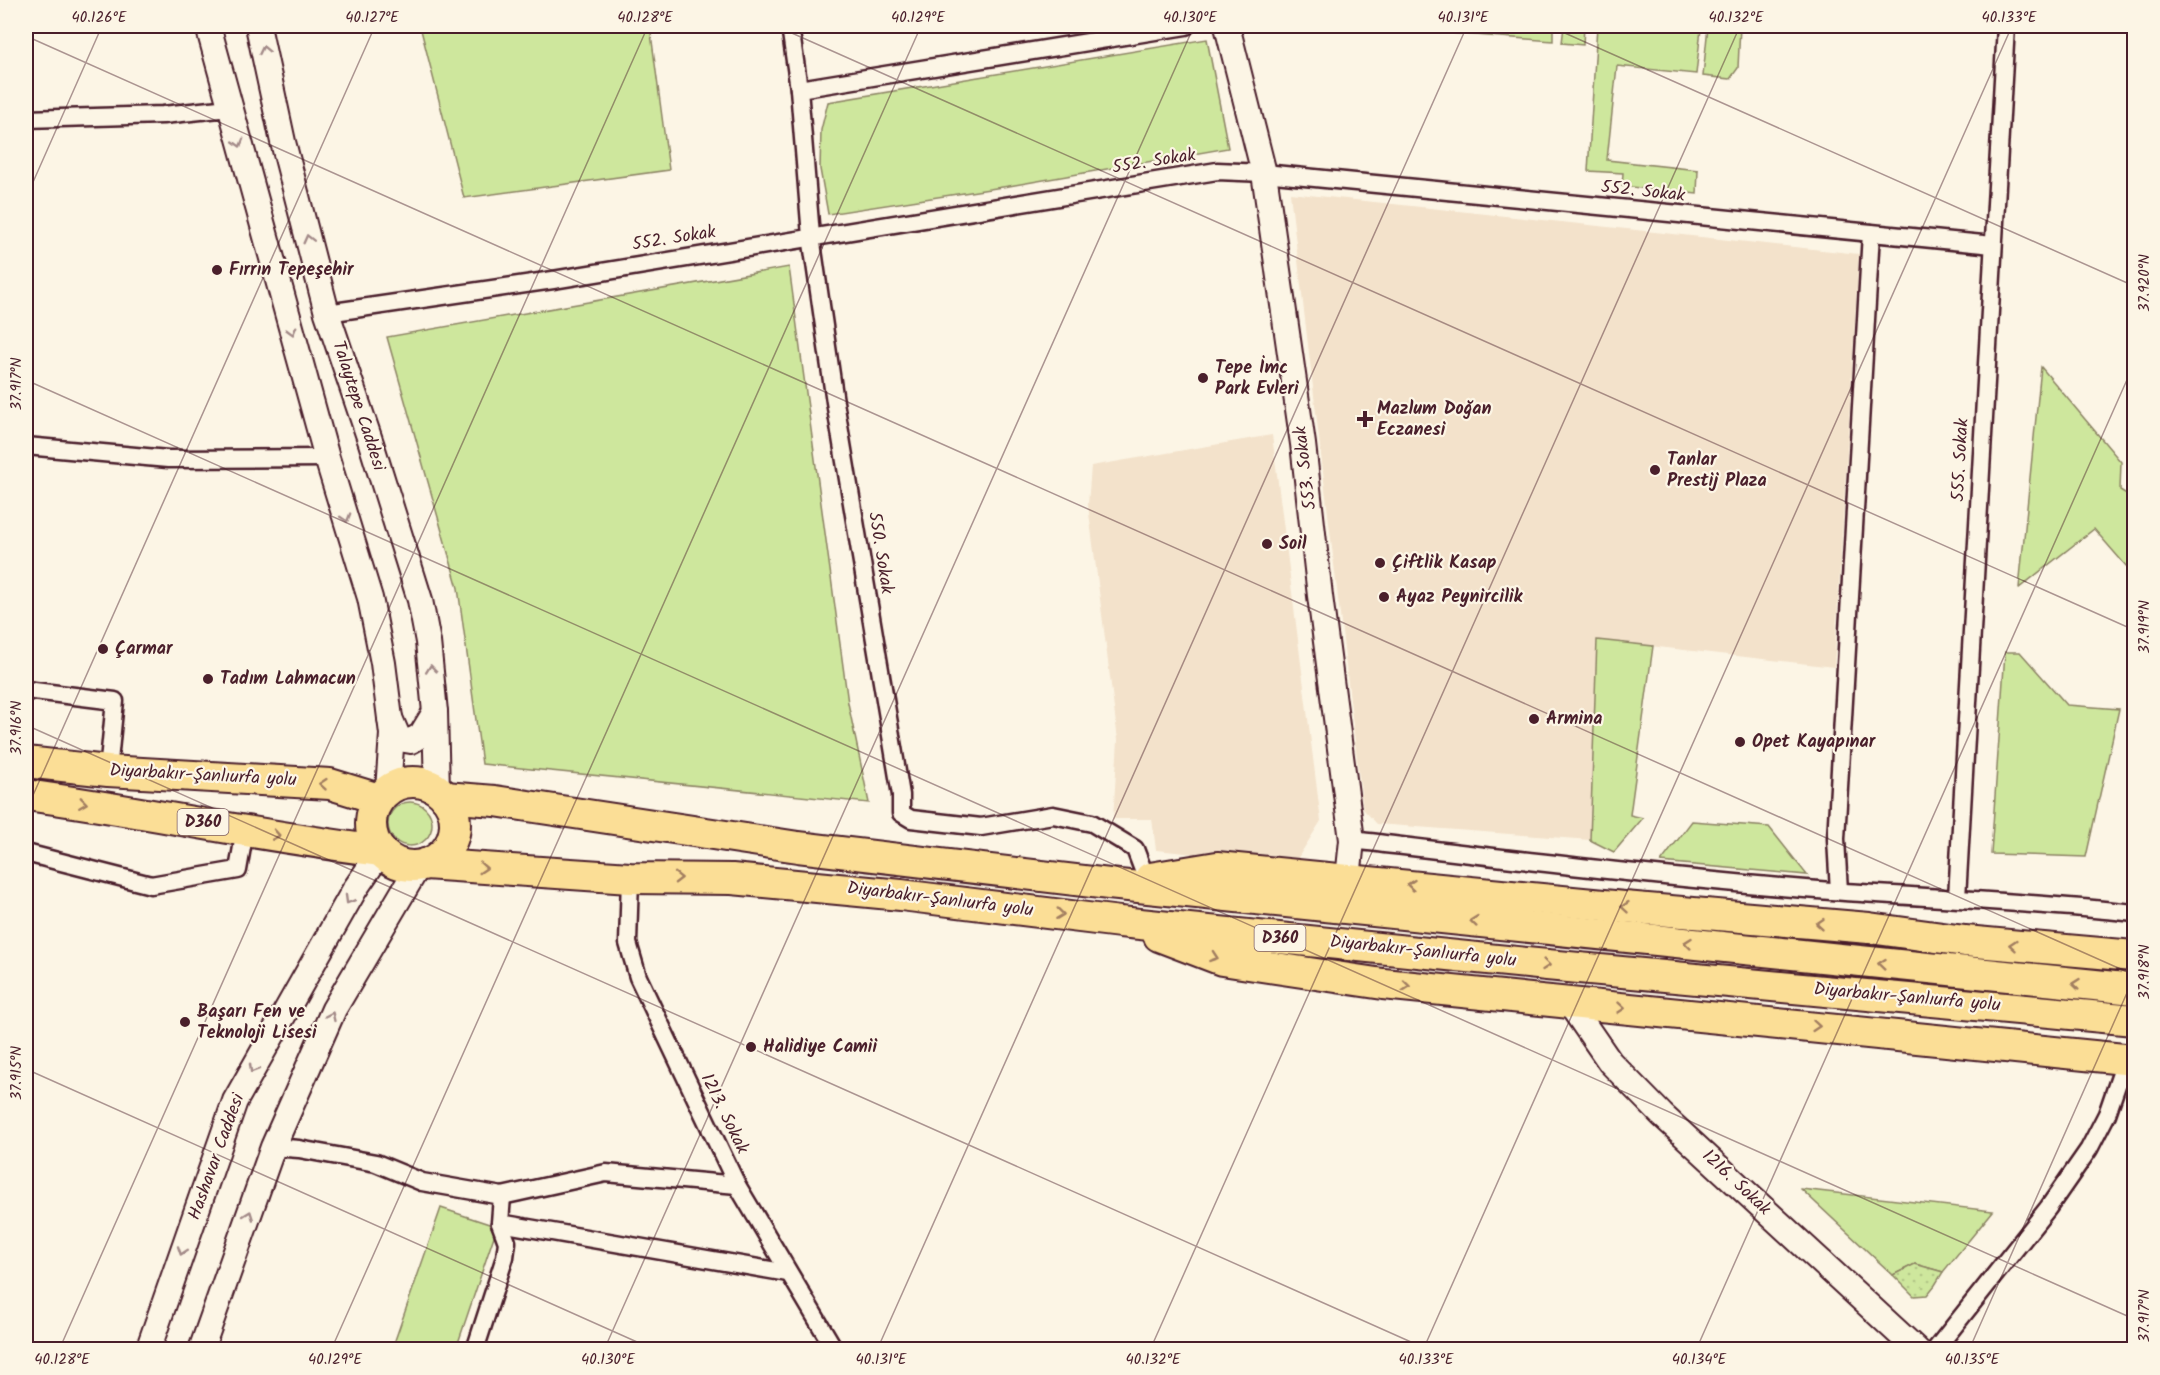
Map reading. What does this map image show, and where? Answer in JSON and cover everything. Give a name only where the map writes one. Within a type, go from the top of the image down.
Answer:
[{"type":"highway","name":"Diyarbakır-Şanlıurfa yolu","points":[[26,762],[108,771],[330,784],[384,794]]},
{"type":"highway","points":[[413,782],[426,784],[441,793],[452,809],[455,822],[453,836],[442,853],[422,864],[398,863],[381,850],[373,836],[371,823],[373,810],[384,794],[400,784],[413,782]]},
{"type":"highway","name":"Diyarbakır-Şanlıurfa yolu","points":[[441,793],[798,847],[1109,884],[2134,989]]},
{"type":"highway","name":"Diyarbakır-Şanlıurfa yolu","points":[[26,795],[112,807],[332,845],[381,850]]},
{"type":"highway","name":"Diyarbakır-Şanlıurfa yolu","points":[[422,864],[630,878],[732,879],[901,895],[1120,922],[2134,1020]]},
{"type":"highway","points":[[1109,884],[1217,867],[1624,907],[1869,928],[1965,941],[2134,956]]},
{"type":"highway","points":[[1120,922],[1222,960],[1383,984],[2130,1059]]},
{"type":"main road","points":[[208,26],[327,458],[370,598],[384,663],[392,734],[384,794]]},
{"type":"main road","name":"Talaytepe Caddesi","points":[[258,26],[283,142],[327,313],[420,600],[428,642],[441,793]]},
{"type":"main road","name":"553. Sokak","points":[[1227,26],[1264,173],[1303,444],[1352,840],[1348,879]]},
{"type":"main road","points":[[390,718],[399,739],[411,741],[421,735],[435,712]]},
{"type":"main road","name":"Hashavar Caddesi","points":[[148,1350],[235,1101],[355,889],[381,850]]},
{"type":"main road","points":[[201,1350],[273,1147],[334,1009],[422,864]]},
{"type":"main road","name":"1216. Sokak","points":[[1570,1004],[1610,1062],[1662,1115],[1917,1350]]},
{"type":"street","name":"550. Sokak","points":[[790,26],[799,89],[811,236],[835,402],[901,795],[901,813],[911,819],[981,827],[1053,815],[1092,823],[1136,849],[1146,878]]},
{"type":"street","points":[[799,89],[1186,26]]},
{"type":"street","name":"555. Sokak","points":[[1958,898],[2006,26]]},
{"type":"street","points":[[26,119],[163,115],[229,108]]},
{"type":"street","name":"552. Sokak","points":[[327,313],[553,280],[1217,171],[1264,173],[1994,245]]},
{"type":"street","points":[[1839,891],[1836,839],[1871,233]]},
{"type":"street","points":[[26,446],[168,459],[327,458]]},
{"type":"street","points":[[26,690],[115,701],[108,771]]},
{"type":"street","points":[[26,853],[151,885],[238,870],[245,830]]},
{"type":"street","points":[[1352,840],[1638,874],[2134,913]]},
{"type":"street","name":"1213. Sokak","points":[[630,878],[628,943],[638,977],[737,1185],[835,1350]]},
{"type":"street","points":[[1935,1350],[2048,1208],[2089,1149],[2107,1114],[2130,1059]]},
{"type":"street","points":[[273,1147],[299,1149],[376,1163],[422,1182],[502,1196],[606,1173],[737,1185]]},
{"type":"street","points":[[475,1350],[505,1257],[507,1242],[500,1223],[502,1196]]},
{"type":"street","points":[[500,1223],[788,1273]]},
{"type":"shaded area","points":[[1290,193],[1859,254],[1834,667],[1597,640],[1590,840],[1377,824],[1363,809]]},
{"type":"shaded area","points":[[1272,435],[1321,821],[1294,864],[1156,850],[1152,819],[1113,819],[1118,740],[1088,505],[1091,466]]},
{"type":"green space","points":[[420,26],[650,26],[669,170],[464,198]]},
{"type":"green space","points":[[1410,26],[1553,26],[1553,41],[1411,30]]},
{"type":"green space","points":[[1564,26],[1584,26],[1583,45],[1562,43]]},
{"type":"green space","points":[[1597,26],[1668,26],[1701,29],[1696,74],[1617,66],[1607,160],[1698,170],[1697,194],[1622,186],[1623,173],[1588,171]]},
{"type":"green space","points":[[1708,26],[1740,26],[1738,68],[1730,79],[1703,76]]},
{"type":"green space","points":[[1207,39],[1228,148],[1009,186],[828,214],[820,169],[821,130],[828,102]]},
{"type":"green space","points":[[789,267],[848,703],[869,803],[482,764],[458,588],[387,337]]},
{"type":"green space","points":[[2041,367],[2121,462],[2120,490],[2134,497],[2134,575],[2094,529],[2019,588]]},
{"type":"green space","points":[[1597,640],[1653,646],[1630,815],[1643,818],[1614,852],[1590,840]]},
{"type":"green space","points":[[2005,652],[2020,652],[2067,705],[2119,709],[2086,857],[1991,854]]},
{"type":"green space","points":[[410,802],[426,808],[432,824],[426,840],[410,846],[394,840],[388,824],[394,808]]},
{"type":"green space","points":[[1692,821],[1769,827],[1807,875],[1661,862]]},
{"type":"green space","points":[[1801,1189],[1993,1211],[1943,1272],[1915,1264],[1893,1275]]},
{"type":"green space","points":[[441,1208],[489,1224],[495,1233],[456,1349],[392,1349]]},
{"type":"green space","points":[[1915,1264],[1943,1272],[1927,1295],[1914,1296],[1893,1275]]},
{"type":"place","name":"Fırrın Tepeşehir","points":[[217,270]]},
{"type":"place","name":"Tepe İmc Park Evleri","points":[[1203,378]]},
{"type":"place","name":"Mazlum Doğan Eczanesi","points":[[1365,419]]},
{"type":"place","name":"Tanlar Prestij Plaza","points":[[1655,470]]},
{"type":"place","name":"Soil","points":[[1267,544]]},
{"type":"place","name":"Çiftlik Kasap","points":[[1380,563]]},
{"type":"place","name":"Ayaz Peynircilik","points":[[1384,597]]},
{"type":"place","name":"Çarmar","points":[[103,649]]},
{"type":"place","name":"Tadım Lahmacun","points":[[208,679]]},
{"type":"place","name":"Armina","points":[[1534,719]]},
{"type":"place","name":"Opet Kayapınar","points":[[1740,742]]},
{"type":"place","name":"Başarı Fen ve Teknoloji Lisesi","points":[[185,1022]]},
{"type":"place","name":"Halidiye Camii","points":[[751,1047]]}]
